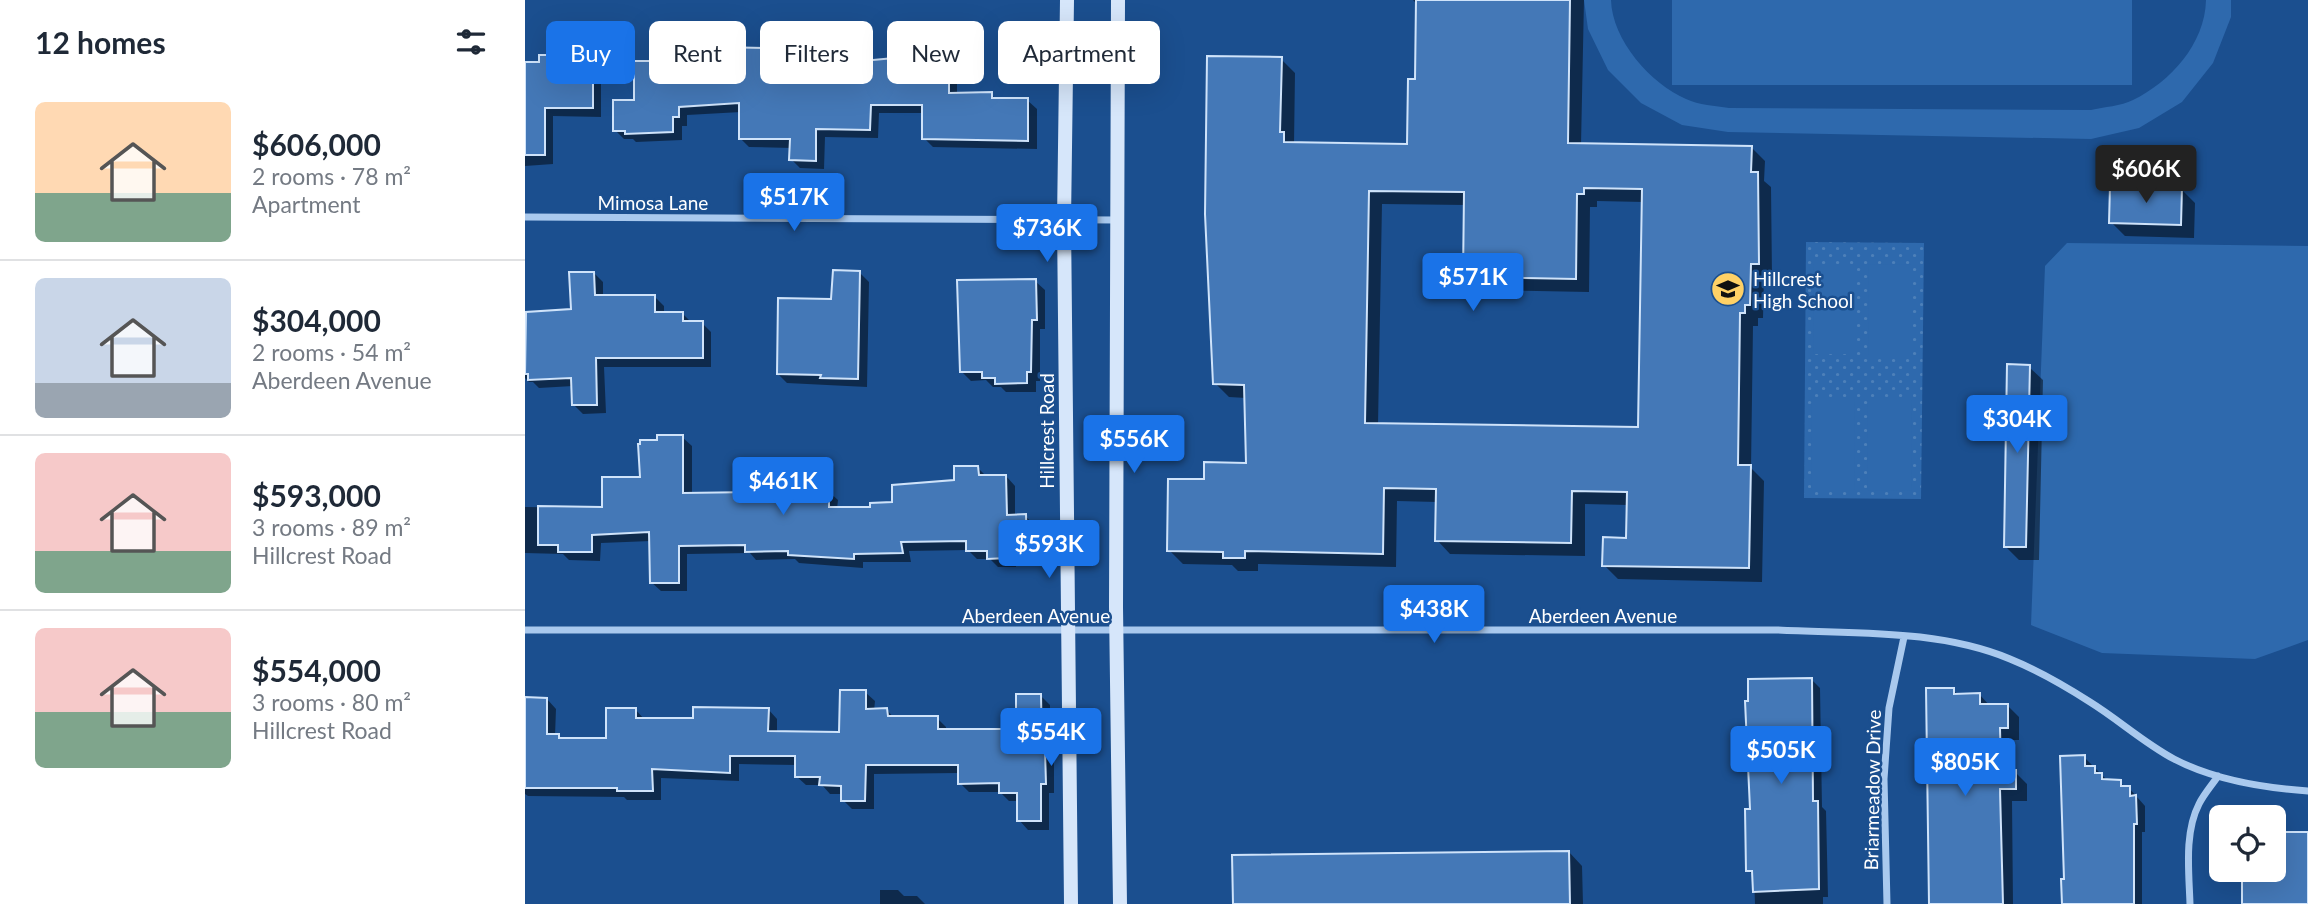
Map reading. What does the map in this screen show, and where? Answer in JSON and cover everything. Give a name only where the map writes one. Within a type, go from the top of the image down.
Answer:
[{"type":"main road","name":"Hillcrest Road","points":[[1067,0],[1064,221],[1071,904]]},
{"type":"main road","points":[[1118,0],[1116,631],[1120,904]]},
{"type":"street","name":"Mimosa Lane","points":[[525,217],[1118,220]]},
{"type":"street","name":"Aberdeen Avenue","points":[[525,630],[1779,630],[1904,637],[1957,642],[2013,660],[2090,702],[2136,736],[2175,760],[2218,776],[2280,789],[2308,791]]},
{"type":"street","name":"Briarmeadow Drive","points":[[1887,904],[1884,779],[1889,708],[1904,637]]},
{"type":"street","points":[[2190,904],[2189,846],[2192,825],[2198,805],[2218,776]]},
{"type":"shaded area","points":[[1584,0],[1611,0],[1618,30],[1626,45],[1647,72],[1660,83],[1691,101],[1729,108],[2091,110],[2133,100],[2172,72],[2183,60],[2199,32],[2206,0],[2231,0],[2231,17],[2213,63],[2182,102],[2139,128],[2091,139],[1728,132],[1682,125],[1641,103],[1608,70],[1588,29]]},
{"type":"shaded area","points":[[1672,0],[2132,0],[2132,85],[1672,85]]},
{"type":"shaded area","points":[[1806,242],[1924,243],[1921,499],[1804,498]]},
{"type":"shaded area","points":[[2067,243],[2308,246],[2308,640],[2255,659],[2102,653],[2031,625],[2045,266]]},
{"type":"shaded area","points":[[1814,264],[1856,264],[1856,354],[1813,354]]},
{"type":"shaded area","points":[[1869,264],[1912,265],[1912,355],[1868,355]]},
{"type":"shaded area","points":[[1812,399],[1855,399],[1854,490],[1811,490]]},
{"type":"shaded area","points":[[1868,400],[1912,400],[1911,491],[1867,490]]},
{"type":"building","points":[[1416,0],[1570,0],[1568,143],[1752,146],[1751,172],[1758,172],[1759,264],[1751,264],[1750,305],[1745,305],[1745,313],[1740,313],[1738,465],[1751,465],[1749,568],[1602,566],[1603,537],[1626,538],[1627,492],[1572,491],[1571,543],[1435,541],[1436,489],[1384,488],[1383,554],[1245,551],[1245,558],[1223,558],[1223,552],[1167,551],[1168,479],[1204,479],[1204,462],[1246,463],[1244,385],[1213,384],[1205,214],[1207,56],[1282,57],[1280,132],[1284,132],[1284,142],[1407,144],[1408,79],[1415,79]],"holes":[[[1584,188],[1642,189],[1638,427],[1365,423],[1369,191],[1464,192],[1463,277],[1576,279],[1577,194],[1584,194]]]},
{"type":"building","points":[[746,48],[760,48],[760,84],[873,84],[873,60],[887,59],[887,84],[949,84],[949,93],[992,92],[992,98],[1028,98],[1028,141],[922,139],[922,105],[871,105],[870,130],[816,129],[816,161],[789,160],[790,139],[739,139],[739,103],[679,107],[679,117],[673,117],[673,132],[625,134],[625,131],[613,131],[613,100],[634,100],[635,61],[649,61],[649,84],[746,84]]},
{"type":"building","points":[[539,55],[546,55],[546,84],[593,84],[593,108],[545,108],[545,155],[525,155],[525,62],[539,62]]},
{"type":"building","points":[[2110,186],[2182,187],[2181,225],[2109,223]]},
{"type":"building","points":[[833,270],[860,271],[858,379],[777,374],[778,298],[831,299]]},
{"type":"building","points":[[569,272],[594,272],[595,295],[655,295],[655,312],[683,312],[683,321],[703,321],[703,358],[596,358],[597,405],[572,405],[571,378],[528,380],[528,374],[525,374],[526,312],[571,309]]},
{"type":"building","points":[[1036,279],[1037,320],[1032,320],[1031,372],[1027,372],[1027,383],[995,384],[995,378],[982,378],[982,372],[960,372],[957,280]]},
{"type":"building","points":[[2007,364],[2030,365],[2026,547],[2004,547]]},
{"type":"building","points":[[657,435],[683,435],[683,493],[753,492],[753,499],[801,499],[801,489],[829,489],[829,507],[870,507],[870,503],[892,502],[892,485],[954,480],[954,466],[978,466],[979,475],[1006,475],[1007,515],[1026,514],[1027,551],[1007,551],[1007,558],[987,559],[987,551],[966,551],[966,541],[901,542],[903,553],[854,554],[854,559],[788,555],[788,551],[745,552],[745,545],[679,546],[679,583],[650,583],[649,532],[592,535],[592,552],[558,552],[558,545],[538,545],[538,506],[602,507],[602,477],[640,477],[638,444],[640,440],[657,440]]},
{"type":"building","points":[[1812,678],[1813,801],[1818,801],[1819,889],[1753,892],[1752,871],[1746,871],[1745,809],[1750,809],[1745,701],[1748,701],[1748,679]]},
{"type":"building","points":[[1926,688],[1954,688],[1954,694],[1980,693],[1980,704],[2008,704],[2008,728],[2000,728],[2001,770],[2016,770],[2016,789],[2000,789],[2003,904],[1929,904]]},
{"type":"building","points":[[840,690],[866,690],[866,709],[887,708],[888,716],[938,716],[938,729],[1016,729],[1016,694],[1041,694],[1042,750],[1045,750],[1046,784],[1041,784],[1041,821],[1017,821],[1017,793],[999,793],[999,783],[958,784],[958,765],[866,765],[865,801],[841,801],[841,786],[819,785],[820,777],[795,777],[795,756],[730,756],[730,773],[652,769],[653,791],[617,791],[617,788],[525,788],[525,697],[547,698],[547,734],[559,734],[559,738],[606,738],[606,708],[636,708],[636,718],[693,718],[693,707],[769,708],[768,731],[839,732]]},
{"type":"building","points":[[2085,755],[2085,766],[2095,766],[2095,773],[2102,773],[2102,779],[2121,780],[2121,786],[2130,786],[2130,796],[2136,795],[2134,904],[2062,904],[2061,879],[2064,879],[2060,756]]},
{"type":"building","points":[[2286,832],[2308,832],[2308,904],[2242,904],[2242,882],[2286,882]]},
{"type":"building","points":[[1569,851],[1570,904],[1233,904],[1232,855]]},
{"type":"place","name":"Hillcrest High School","points":[[1728,289]]}]
